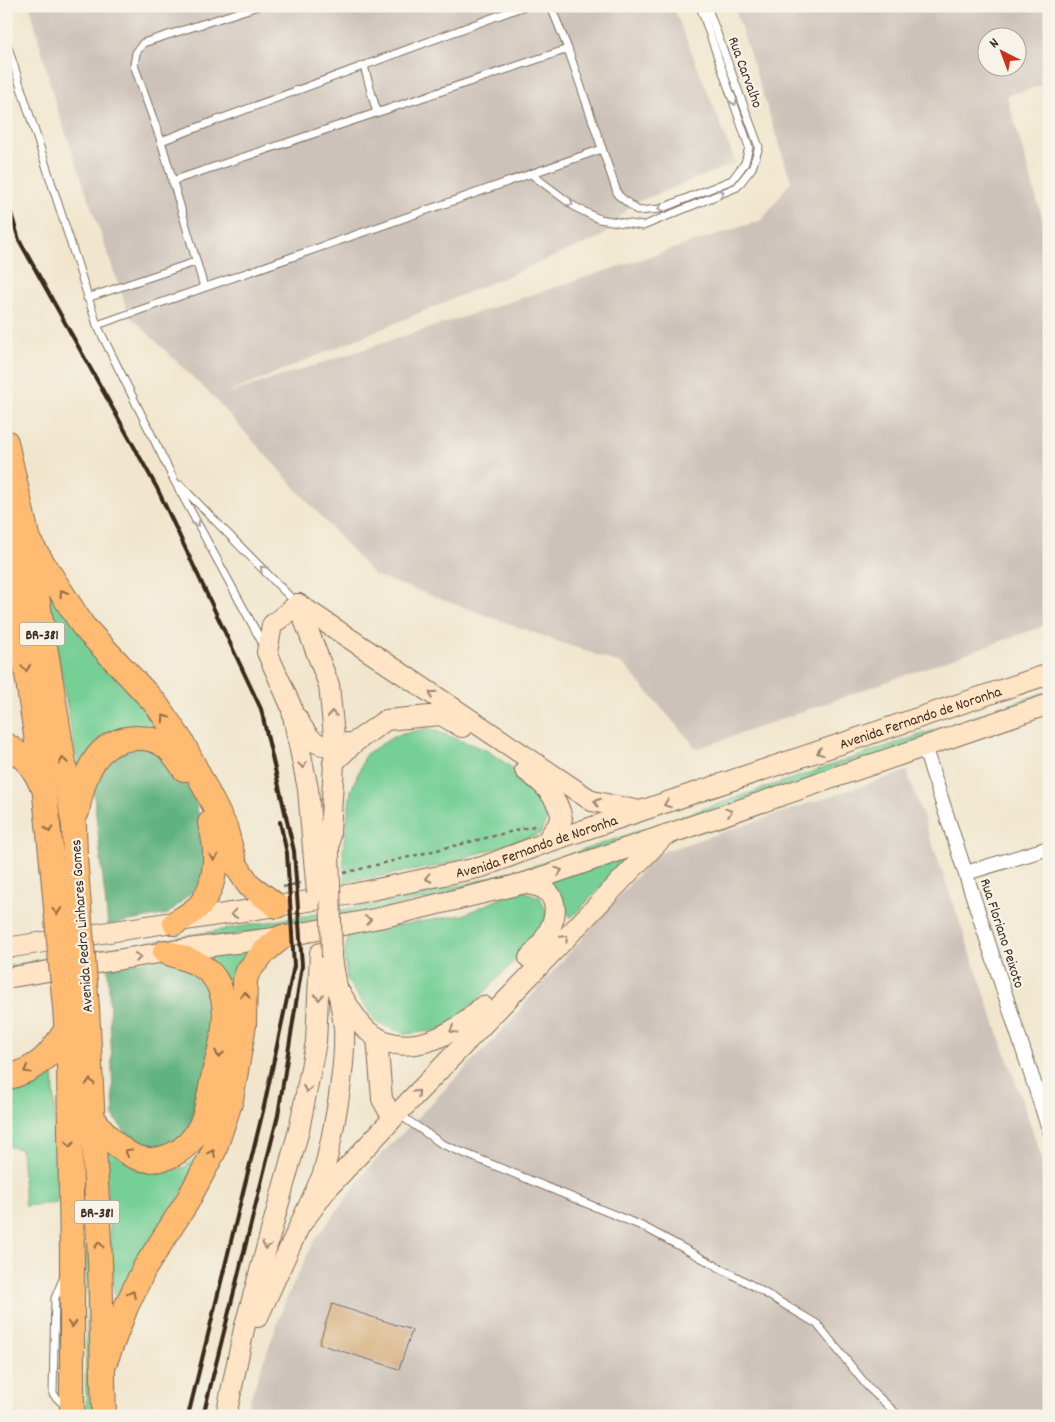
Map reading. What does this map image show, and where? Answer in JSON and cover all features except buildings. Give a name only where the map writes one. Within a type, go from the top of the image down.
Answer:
[{"type":"highway","name":"Avenida Pedro Linhares Gomes","points":[[6,442],[52,863],[73,1015],[92,1117],[100,1261],[104,1416]]},
{"type":"highway","name":"Avenida Pedro Linhares Gomes","points":[[17,537],[74,826],[73,1015],[69,1066],[72,1414]]},
{"type":"highway","points":[[17,537],[83,626],[156,704],[182,742],[225,827],[235,864],[249,885],[278,906]]},
{"type":"highway","points":[[74,826],[82,784],[102,751],[117,740],[127,738],[149,738],[172,750],[194,786],[211,825],[216,858],[211,886],[200,906],[175,923]]},
{"type":"highway","points":[[6,745],[21,754],[34,769],[45,795]]},
{"type":"highway","points":[[6,757],[24,761],[34,769]]},
{"type":"highway","points":[[103,1367],[126,1307],[144,1269],[187,1202],[214,1151],[232,1091],[244,1025],[245,980],[248,971],[264,952],[282,938]]},
{"type":"highway","points":[[92,1117],[115,1143],[128,1153],[145,1159],[170,1158],[189,1145],[202,1124],[224,1033],[224,1001],[218,983],[200,964],[165,952]]},
{"type":"highway","points":[[6,1078],[24,1073],[51,1054],[73,1015]]},
{"type":"main road","points":[[298,604],[272,624],[267,652],[291,706],[308,738],[334,755]]},
{"type":"main road","points":[[298,604],[329,685],[334,755],[321,849]]},
{"type":"main road","points":[[298,604],[592,801],[644,811]]},
{"type":"main road","name":"Avenida Fernando de Noronha","points":[[6,948],[353,894],[482,867],[545,843],[1049,674]]},
{"type":"main road","name":"Avenida Fernando de Noronha","points":[[6,978],[165,952],[282,938],[384,917],[525,883],[1049,704]]},
{"type":"main road","points":[[226,1416],[244,1329],[299,1130],[316,1042],[326,955],[321,849],[291,706]]},
{"type":"main road","points":[[334,755],[386,720],[441,715],[493,746],[544,783],[559,806],[562,819],[545,843]]},
{"type":"main road","points":[[298,1227],[327,1189],[398,1113],[667,833]]},
{"type":"main road","points":[[316,1042],[344,1029],[373,1034],[404,1046],[439,1038],[468,1022],[544,943],[554,921],[554,906],[550,896],[544,889],[525,883]]},
{"type":"main road","points":[[232,1389],[266,1296],[323,1174],[328,1154],[343,1061],[344,1029],[335,985],[326,955]]},
{"type":"main road","points":[[335,985],[373,1034],[382,1099],[388,1110],[398,1113]]},
{"type":"main road","points":[[299,1130],[328,1154],[342,1157],[360,1154]]},
{"type":"street","name":"Rua Floriano Peixoto","points":[[924,746],[1049,1129]]},
{"type":"street","points":[[966,873],[1049,848]]},
{"type":"lane","points":[[204,286],[195,262],[161,141],[134,65],[136,53],[143,43],[258,6]]},
{"type":"lane","points":[[161,141],[524,6]]},
{"type":"lane","points":[[545,6],[552,9],[568,49],[618,195],[638,211],[660,209],[732,180],[745,163],[749,147],[700,6]]},
{"type":"lane","name":"Rua Carvalho","points":[[531,174],[575,207],[599,219],[643,226],[737,187],[752,168],[759,147],[707,6]]},
{"type":"lane","points":[[6,41],[97,325],[174,480],[267,652]]},
{"type":"lane","points":[[172,181],[568,49]]},
{"type":"lane","points":[[364,66],[377,113]]},
{"type":"lane","points":[[97,325],[204,286],[602,150]]},
{"type":"lane","points":[[87,298],[195,262]]},
{"type":"lane","points":[[174,480],[298,604]]},
{"type":"lane","points":[[398,1113],[442,1144],[644,1227],[748,1283],[808,1319],[816,1324],[868,1388],[899,1416]]},
{"type":"shaded area","points":[[30,6],[673,6],[736,163],[632,204],[603,236],[223,395],[762,220],[791,181],[734,6],[1049,6],[1049,83],[1007,96],[1049,242],[1049,624],[697,749],[624,665],[374,575],[214,398],[129,315],[55,102]]},
{"type":"shaded area","points":[[907,771],[1049,1178],[1049,1416],[244,1416],[285,1302],[313,1243],[369,1167],[493,1040],[656,854]]},
{"type":"green space","points":[[48,584],[171,734],[78,768],[50,609]]},
{"type":"green space","points":[[1049,691],[1049,700],[507,882],[371,911],[6,973],[6,966],[376,904],[463,885],[548,862]]},
{"type":"green space","points":[[428,728],[488,751],[529,780],[547,801],[548,816],[540,834],[439,866],[345,882],[343,850],[351,791],[366,754],[395,736]]},
{"type":"green space","points":[[135,742],[169,756],[192,792],[210,853],[198,886],[168,914],[108,925],[92,778],[105,756]]},
{"type":"green space","points":[[639,848],[571,918],[546,877]]},
{"type":"green space","points":[[520,890],[540,897],[548,917],[536,938],[462,1016],[438,1030],[405,1034],[376,1022],[347,980],[344,955],[349,933],[463,915]]},
{"type":"green space","points":[[253,949],[217,1124],[116,1321],[104,1144],[136,1169],[155,1174],[185,1167],[203,1151],[216,1119],[201,958]]},
{"type":"green space","points":[[172,955],[215,988],[219,1035],[184,1143],[148,1151],[129,1138],[114,1117],[108,968]]},
{"type":"green space","points":[[53,1059],[57,1203],[25,1206],[21,1149],[6,1146],[6,1082]]},
{"type":"green space","points":[[86,1238],[92,1238],[98,1416],[86,1416]]},
{"type":"railway","points":[[6,196],[19,240],[157,488],[261,709],[294,851],[302,966],[278,1115],[203,1416]]},
{"type":"railway","points":[[188,1416],[263,1111],[294,966],[287,853],[280,822]]}]
